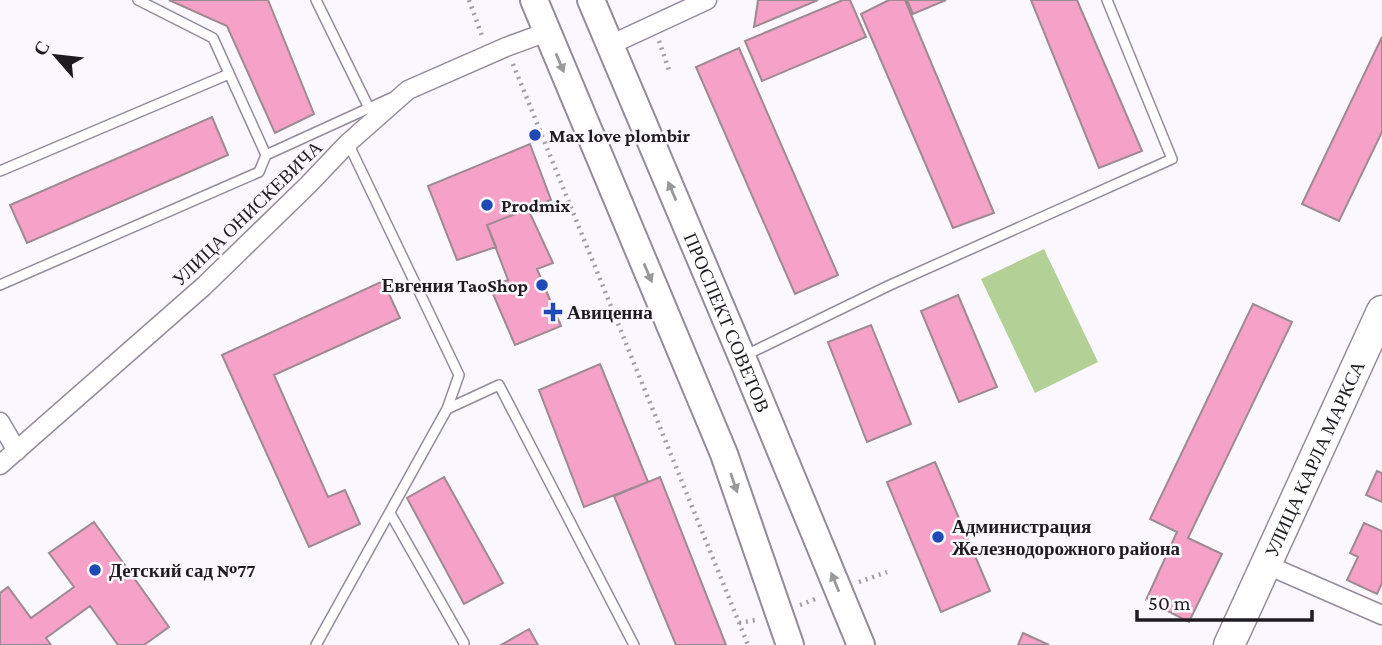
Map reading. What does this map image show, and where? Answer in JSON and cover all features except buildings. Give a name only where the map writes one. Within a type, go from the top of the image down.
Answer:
[{"type":"main road","points":[[534,0],[724,454],[790,645]]},
{"type":"main road","name":"ПРОСПЕКТ СОВЕТОВ","points":[[592,0],[861,645]]},
{"type":"main road","name":"УЛИЦА КАРЛА МАРКСА","points":[[1230,645],[1382,311]]},
{"type":"street","points":[[610,45],[707,0]]},
{"type":"street","name":"УЛИЦА ОНИСКЕВИЧА","points":[[0,465],[204,286],[348,143],[408,90],[547,32]]},
{"type":"street","points":[[0,422],[17,451]]},
{"type":"street","points":[[1267,565],[1382,615]]},
{"type":"lane","points":[[138,0],[213,38],[266,155]]},
{"type":"lane","points":[[316,0],[369,108]]},
{"type":"lane","points":[[742,357],[888,286],[1172,159],[1107,0]]},
{"type":"lane","points":[[0,171],[229,74]]},
{"type":"lane","points":[[0,285],[259,172],[266,155],[408,90]]},
{"type":"lane","points":[[316,645],[447,409],[459,375],[348,143]]},
{"type":"lane","points":[[447,409],[499,385],[634,645]]},
{"type":"lane","points":[[390,513],[464,643]]},
{"type":"path","points":[[469,0],[482,36],[496,27],[506,47],[748,645]]},
{"type":"green space","points":[[1044,249],[1098,362],[1035,393],[981,279]]},
{"type":"place","name":"Max love plombir","points":[[535,135]]},
{"type":"place","name":"Prodmix","points":[[487,205]]},
{"type":"place","name":"Евгения TaoShop","points":[[542,285]]},
{"type":"place","name":"Авиценна","points":[[553,312]]},
{"type":"place","name":"Администрация Железнодорожного района","points":[[938,537]]},
{"type":"place","name":"Детский сад №77","points":[[95,570]]}]
